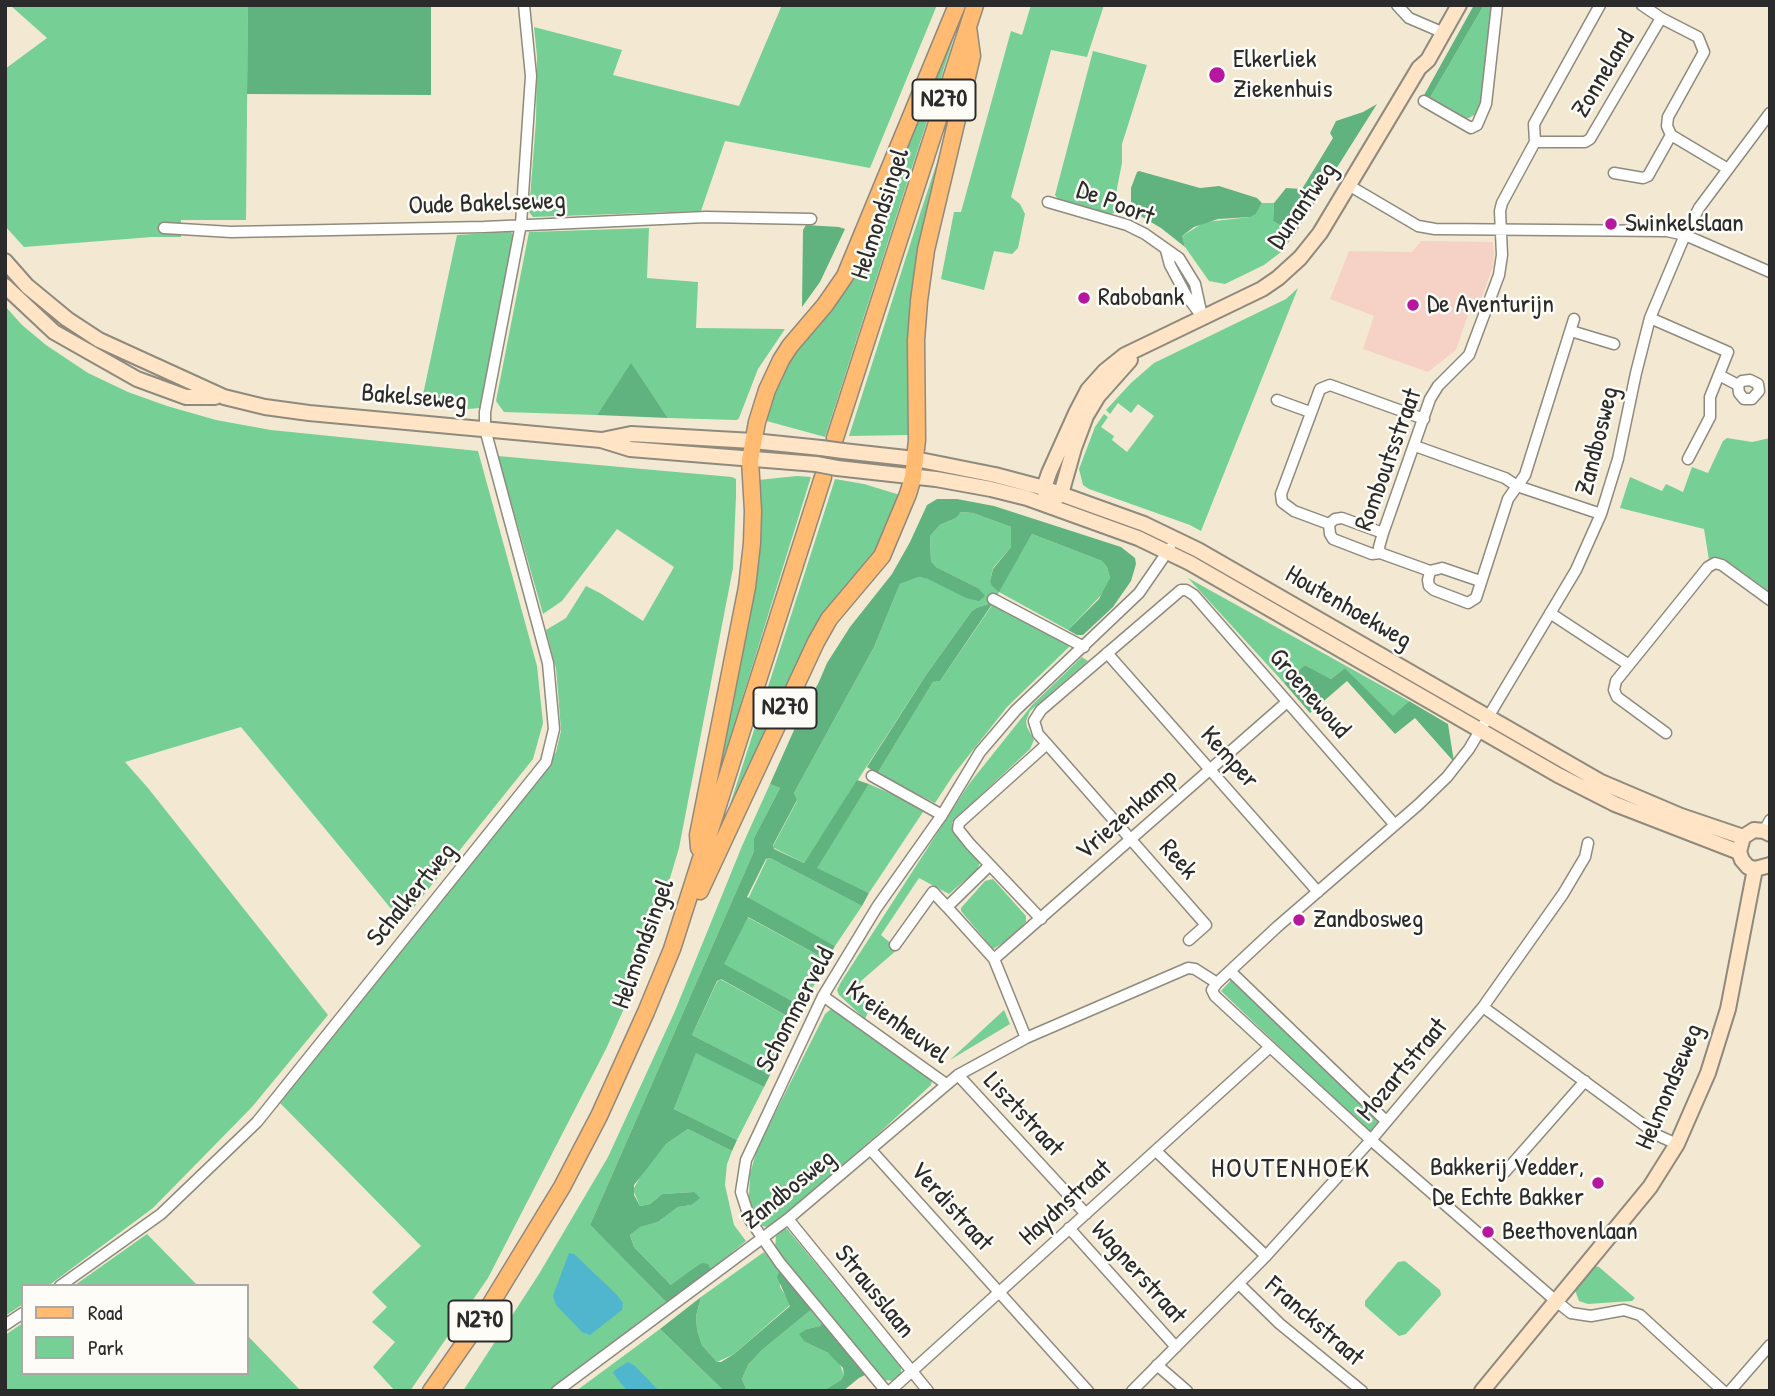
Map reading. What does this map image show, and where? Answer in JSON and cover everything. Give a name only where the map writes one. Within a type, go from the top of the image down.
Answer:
[{"type":"main road","name":"N270","points":[[699,865],[698,835],[747,587],[753,511],[750,460],[767,390],[780,360],[845,276],[957,5]]},
{"type":"main road","name":"Helmondsingel","points":[[839,444],[975,5]]},
{"type":"main road","name":"N270","points":[[672,949],[816,642],[829,618],[882,556],[913,477],[919,300],[926,250],[972,56],[968,26]]},
{"type":"main road","name":"Helmondsingel","points":[[431,1391],[484,1315],[562,1186],[604,1104],[646,1012],[672,949],[699,865],[819,470]]},
{"type":"street","points":[[485,429],[485,412],[521,224],[531,76],[524,5]]},
{"type":"street","points":[[1397,5],[1409,18],[1441,31]]},
{"type":"street","name":"Dunantweg","points":[[1044,488],[1061,444],[1088,390],[1125,355],[1262,289],[1290,268],[1320,233],[1419,68],[1428,60],[1451,5]]},
{"type":"street","name":"Dunantweg","points":[[1441,31],[1459,5]]},
{"type":"street","points":[[1424,101],[1472,128],[1477,125],[1486,104],[1497,5]]},
{"type":"street","name":"Zonneland","points":[[1502,230],[1502,203],[1535,142],[1534,124],[1600,5]]},
{"type":"street","name":"Zonneland","points":[[1615,173],[1643,178],[1648,176],[1671,135],[1667,126],[1668,117],[1704,52],[1698,37],[1642,5]]},
{"type":"street","name":"Zonneland","points":[[1535,142],[1585,142],[1590,139],[1661,18]]},
{"type":"street","name":"Zandbosweg","points":[[557,1391],[788,1219],[958,1075],[1026,1038],[1188,968],[1195,969],[1217,983],[1447,777],[1481,730],[1576,570],[1601,514],[1618,459],[1650,318],[1685,235],[1699,208],[1770,113]]},
{"type":"street","points":[[1671,135],[1728,169]]},
{"type":"street","points":[[1350,186],[1418,226],[1435,229],[1667,231],[1685,235],[1770,271]]},
{"type":"street","name":"De Poort","points":[[1048,202],[1127,225],[1156,241],[1166,250],[1170,265],[1186,295],[1202,316]]},
{"type":"street","name":"Oude Bakelseweg","points":[[164,228],[231,232],[484,228],[521,224],[706,217],[811,219]]},
{"type":"street","name":"Romboutsstraat","points":[[1380,553],[1383,533],[1430,398],[1438,386],[1469,355],[1499,275],[1502,230]]},
{"type":"street","name":"Bakelseweg","points":[[5,261],[27,286],[67,319],[99,340],[224,397],[265,407],[601,440],[630,449],[750,460],[819,470],[837,467],[913,477]]},
{"type":"street","name":"Bakelseweg","points":[[5,286],[54,331],[136,379],[186,397],[224,397]]},
{"type":"street","points":[[1650,318],[1728,352],[1710,397],[1710,416],[1688,459]]},
{"type":"street","points":[[1430,571],[1429,586],[1434,590],[1468,603],[1473,602],[1508,499],[1525,475],[1574,319]]},
{"type":"street","points":[[1571,331],[1615,344]]},
{"type":"street","name":"Dunantweg","points":[[1048,507],[1061,494],[1086,416],[1113,378],[1146,344]]},
{"type":"street","points":[[1719,375],[1738,385]]},
{"type":"street","points":[[1329,524],[1294,511],[1282,502],[1281,494],[1320,389],[1330,385],[1424,419]]},
{"type":"street","points":[[1277,400],[1310,412]]},
{"type":"street","name":"Schalkertweg","points":[[63,1284],[160,1214],[257,1122],[546,762],[554,729],[548,663],[485,429]]},
{"type":"street","name":"Bakelseweg","points":[[601,440],[631,434],[821,448],[839,444],[915,459]]},
{"type":"street","points":[[1415,446],[1504,478],[1517,486],[1601,514]]},
{"type":"street","name":"Houtenhoekweg","points":[[915,459],[1044,488],[1116,513],[1176,538],[1601,782],[1681,816],[1743,837]]},
{"type":"street","name":"Houtenhoekweg","points":[[913,477],[991,489],[1138,538],[1333,644],[1558,775],[1615,804],[1739,852]]},
{"type":"street","points":[[1044,488],[1048,507]]},
{"type":"street","points":[[1329,524],[1342,518],[1383,533]]},
{"type":"street","points":[[1329,524],[1329,534],[1333,539],[1372,554],[1380,553],[1430,571],[1442,568],[1480,581]]},
{"type":"street","name":"Schommerveld","points":[[762,1239],[750,1220],[741,1192],[746,1160],[823,996],[877,907],[942,815],[980,752],[1016,710],[1139,593],[1176,538]]},
{"type":"street","points":[[1666,733],[1617,697],[1614,690],[1616,681],[1708,567],[1715,563],[1722,565],[1770,600]]},
{"type":"street","name":"Groenewoud","points":[[1107,653],[1177,592],[1190,591],[1395,825]]},
{"type":"street","points":[[993,598],[1084,647]]},
{"type":"street","points":[[1550,613],[1629,665]]},
{"type":"street","points":[[1041,919],[970,844],[958,829],[959,823],[1047,744],[1035,727],[1036,716],[1107,653]]},
{"type":"street","name":"Kemper","points":[[1107,653],[1318,891]]},
{"type":"street","name":"Vriezenkamp","points":[[994,959],[1287,702]]},
{"type":"street","name":"Reek","points":[[1047,744],[1206,925],[1189,940]]},
{"type":"street","points":[[872,776],[942,815]]},
{"type":"street","points":[[1763,867],[1742,860],[1739,852],[1743,837],[1754,830],[1768,828]]},
{"type":"street","name":"Mozartstraat","points":[[1132,1391],[1240,1285],[1371,1140],[1483,1007],[1563,894],[1585,857],[1588,843]]},
{"type":"street","points":[[947,906],[990,865]]},
{"type":"street","name":"Helmondseweg","points":[[1482,1391],[1650,1187],[1677,1144],[1708,1073],[1728,1009],[1763,867]]},
{"type":"street","points":[[895,945],[933,892],[994,959],[1026,1038]]},
{"type":"street","points":[[1230,971],[1386,1121]]},
{"type":"street","points":[[1217,983],[1212,988],[1212,993],[1371,1140],[1556,1301],[1571,1312],[1591,1316],[1624,1310],[1640,1315],[1723,1391]]},
{"type":"street","name":"Kreienheuvel","points":[[823,996],[946,1084]]},
{"type":"street","points":[[1483,1007],[1659,1136],[1677,1144]]},
{"type":"street","name":"Haydnstraat","points":[[888,1391],[1270,1047]]},
{"type":"street","name":"Lisztstraat","points":[[958,1075],[1086,1214]]},
{"type":"street","points":[[1504,1172],[1585,1081]]},
{"type":"street","name":"Verdistraat","points":[[871,1150],[1088,1391]]},
{"type":"street","points":[[1156,1151],[1266,1256]]},
{"type":"street","name":"Strausslaan","points":[[788,1219],[928,1391]]},
{"type":"street","name":"Wagnerstraat","points":[[1069,1228],[1176,1346]]},
{"type":"street","name":"Strausslaan","points":[[762,1239],[888,1391]]},
{"type":"street","name":"Franckstraat","points":[[1240,1285],[1280,1324],[1362,1391]]},
{"type":"street","points":[[5,1325],[21,1313]]},
{"type":"street","points":[[1730,1391],[1770,1345]]},
{"type":"street","points":[[1157,1365],[1186,1391]]},
{"type":"shaded area","name":"De Aventurijn","points":[[1421,241],[1493,242],[1494,254],[1493,266],[1476,314],[1469,312],[1456,350],[1428,372],[1363,349],[1374,316],[1330,299],[1349,251],[1412,252]]},
{"type":"green space","points":[[10,5],[248,5],[246,220],[181,220],[181,237],[24,247],[5,226],[5,69],[47,38]]},
{"type":"green space","points":[[248,5],[431,5],[431,95],[247,94]]},
{"type":"green space","points":[[782,5],[937,5],[870,168],[725,141],[701,211],[533,217],[529,212],[536,120],[537,56],[534,27],[622,50],[613,75],[739,106]]},
{"type":"green space","points":[[1031,5],[1104,5],[1087,57],[1051,50],[1011,197],[1020,204],[1025,214],[1018,248],[1012,254],[994,251],[984,290],[941,279],[954,212],[961,212],[1011,31],[1022,35]]},
{"type":"green space","points":[[1474,5],[1484,5],[1428,101],[1423,97]]},
{"type":"green space","points":[[1484,5],[1493,5],[1480,107],[1474,115],[1462,118],[1428,101]]},
{"type":"green space","points":[[956,31],[825,437],[763,420],[780,374],[840,296]]},
{"type":"green space","points":[[1093,51],[1147,65],[1122,144],[1122,163],[1114,213],[1108,215],[1060,202],[1055,195]]},
{"type":"green space","points":[[1377,104],[1295,234],[1273,221],[1274,203],[1286,188],[1302,189],[1333,138],[1330,133],[1336,121]]},
{"type":"green space","points":[[945,138],[911,435],[849,436],[916,226]]},
{"type":"green space","points":[[1139,171],[1200,188],[1219,186],[1257,198],[1262,203],[1251,217],[1218,219],[1194,227],[1182,236],[1185,247],[1137,214],[1131,202],[1131,188]]},
{"type":"green space","points":[[1262,203],[1274,203],[1273,221],[1295,234],[1281,252],[1264,265],[1225,284],[1209,281],[1185,247],[1182,236],[1205,222],[1251,217]]},
{"type":"green space","points":[[806,225],[845,229],[820,282],[802,307],[803,230]]},
{"type":"green space","points":[[649,228],[647,278],[698,282],[696,328],[785,329],[758,369],[739,418],[668,418],[631,364],[597,415],[504,412],[496,401],[529,232]]},
{"type":"green space","points":[[511,232],[512,256],[480,408],[421,404],[457,235]]},
{"type":"green space","points":[[1298,288],[1201,531],[1083,485],[1079,469],[1095,427],[1104,414],[1108,417],[1101,427],[1114,436],[1112,440],[1127,452],[1154,416],[1138,404],[1131,413],[1118,403],[1110,414],[1106,410],[1131,383],[1154,363],[1286,299]]},
{"type":"green space","points":[[5,306],[46,345],[88,373],[128,392],[167,406],[216,420],[271,430],[478,451],[537,666],[543,723],[533,759],[402,922],[241,727],[125,762],[328,1015],[252,1107],[153,1208],[51,1284],[21,1284],[21,1305],[5,1316]]},
{"type":"green space","points":[[631,363],[668,418],[597,415]]},
{"type":"green space","points":[[1727,438],[1752,442],[1770,438],[1770,592],[1724,559],[1716,557],[1709,560],[1704,529],[1620,508],[1630,477],[1662,491],[1666,484],[1683,492],[1692,467],[1708,473]]},
{"type":"green space","points":[[498,456],[732,477],[736,479],[733,568],[679,848],[656,925],[630,995],[606,1049],[488,1278],[410,1391],[395,1391],[373,1367],[395,1342],[372,1322],[387,1307],[372,1292],[421,1246],[280,1103],[466,871],[556,752],[561,731],[558,691],[556,669],[546,630],[566,618],[586,586],[643,621],[674,567],[617,529],[562,601],[543,614]]},
{"type":"green space","points":[[811,477],[719,773],[758,480]]},
{"type":"green space","points":[[835,479],[900,495],[876,554],[843,595],[716,848]]},
{"type":"green space","points":[[937,499],[957,499],[994,506],[1121,547],[1135,558],[1131,581],[1113,607],[1083,635],[1077,635],[1068,630],[1099,599],[1110,578],[1102,561],[1032,534],[999,592],[990,581],[993,569],[1011,547],[1011,527],[973,513],[961,512],[956,518],[940,525],[930,536],[931,561],[936,567],[978,588],[985,596],[979,601],[966,598],[919,577],[900,584],[874,647],[794,793],[797,800],[773,845],[774,849],[804,863],[857,780],[869,784],[817,868],[869,893],[862,906],[770,858],[766,859],[747,897],[835,946],[827,960],[748,917],[724,964],[803,1007],[796,1021],[721,979],[717,981],[692,1035],[770,1075],[764,1087],[696,1053],[674,1109],[737,1140],[732,1151],[688,1129],[666,1144],[634,1185],[634,1195],[640,1206],[650,1204],[662,1194],[694,1192],[700,1198],[691,1205],[678,1207],[658,1222],[640,1227],[630,1235],[634,1247],[671,1285],[701,1263],[708,1264],[711,1270],[667,1303],[590,1225],[754,851],[754,838],[780,788],[770,784],[806,703],[850,627],[892,574],[927,505]]},
{"type":"green space","points":[[961,512],[973,513],[1011,527],[1011,547],[993,568],[990,581],[999,591],[1032,534],[1102,561],[1110,578],[1105,591],[1068,630],[999,592],[994,603],[1068,642],[1069,647],[1007,707],[954,774],[935,803],[877,774],[933,682],[940,681],[993,604],[976,608],[926,675],[804,863],[774,848],[797,801],[794,793],[874,647],[900,584],[919,577],[978,588],[936,567],[931,561],[930,536],[940,525],[956,518]]},
{"type":"green space","points":[[1188,578],[1409,701],[1393,717],[1345,668],[1331,679],[1305,665],[1284,683]]},
{"type":"green space","points":[[993,603],[940,681],[933,682],[877,774],[867,767],[926,675],[971,612]]},
{"type":"green space","points":[[1082,657],[1088,661],[1030,711],[1026,721],[1034,740],[1030,749],[952,822],[953,832],[980,861],[978,869],[949,894],[919,878],[881,935],[898,949],[861,981],[858,989],[869,1010],[865,1019],[839,995],[837,990],[841,982],[969,784],[1032,705]]},
{"type":"green space","points":[[1305,665],[1331,679],[1345,668],[1393,716],[1409,701],[1448,724],[1454,762],[1415,718],[1395,734],[1347,681],[1310,713],[1284,683]]},
{"type":"green space","points":[[770,784],[780,788],[754,838],[754,851],[590,1225],[667,1303],[551,1391],[463,1391],[539,1274],[608,1157],[675,1011]]},
{"type":"green space","points":[[869,784],[925,809],[869,893],[816,868]]},
{"type":"green space","points":[[770,858],[862,906],[835,946],[748,899],[767,859]]},
{"type":"green space","points":[[993,879],[1026,916],[1026,922],[1008,940],[993,949],[961,908],[985,881]]},
{"type":"green space","points":[[747,917],[827,960],[803,1007],[723,964]]},
{"type":"green space","points":[[1233,978],[1383,1121],[1371,1134],[1221,991]]},
{"type":"green space","points":[[720,979],[796,1021],[770,1075],[692,1035]]},
{"type":"green space","points":[[831,1009],[923,1072],[932,1080],[931,1085],[769,1228],[757,1224],[749,1196],[750,1174],[757,1149],[825,1014]]},
{"type":"green space","points":[[1004,1010],[1010,1024],[950,1060]]},
{"type":"green space","points":[[696,1052],[764,1087],[737,1140],[674,1109]]},
{"type":"green space","points":[[688,1129],[732,1151],[727,1164],[725,1185],[734,1225],[746,1241],[711,1270],[701,1263],[672,1286],[634,1247],[630,1235],[639,1227],[658,1222],[678,1207],[691,1205],[694,1192],[662,1194],[650,1204],[640,1206],[633,1190],[642,1173],[666,1144]]},
{"type":"green space","points":[[787,1229],[901,1366],[901,1373],[894,1381],[884,1380],[775,1249],[776,1236]]},
{"type":"green space","points":[[147,1234],[196,1284],[76,1284]]},
{"type":"green space","points":[[764,1252],[780,1270],[780,1287],[791,1304],[734,1354],[717,1362],[702,1345],[697,1330],[696,1316],[701,1297]]},
{"type":"green space","points":[[1405,1261],[1440,1290],[1441,1295],[1406,1334],[1399,1336],[1365,1306],[1365,1301],[1398,1262]]},
{"type":"green space","points":[[1594,1266],[1599,1267],[1635,1298],[1632,1301],[1588,1304],[1579,1301],[1575,1290]]},
{"type":"green space","points":[[780,1270],[812,1309],[748,1365],[742,1379],[747,1391],[724,1391],[660,1329],[701,1297],[696,1316],[697,1330],[702,1345],[717,1362],[721,1362],[790,1306],[777,1277]]},
{"type":"green space","points":[[812,1309],[823,1321],[820,1326],[807,1329],[805,1342],[828,1353],[839,1362],[844,1375],[841,1380],[823,1391],[747,1391],[742,1379],[748,1365]]},
{"type":"green space","points":[[823,1321],[867,1374],[843,1391],[823,1391],[841,1380],[844,1375],[843,1368],[828,1353],[805,1342],[799,1334],[820,1326]]},
{"type":"green space","points":[[21,1324],[21,1375],[248,1375],[248,1336],[301,1391],[5,1391],[5,1335]]},
{"type":"green space","points":[[660,1329],[724,1391],[576,1391]]},
{"type":"water","points":[[569,1253],[574,1254],[623,1303],[622,1310],[590,1335],[582,1332],[556,1305],[553,1296]]},
{"type":"water","points":[[628,1362],[659,1391],[627,1391],[613,1373]]},
{"type":"place","name":"Elkerliek Ziekenhuis","points":[[1217,75]]},
{"type":"place","name":"Swinkelslaan","points":[[1611,224]]},
{"type":"place","name":"Rabobank","points":[[1084,298]]},
{"type":"place","name":"De Aventurijn","points":[[1413,305]]},
{"type":"place","name":"Zandbosweg","points":[[1299,920]]},
{"type":"place","name":"Bakkerij Vedder, De Echte Bakker","points":[[1598,1183]]},
{"type":"place","name":"Beethovenlaan","points":[[1488,1232]]},
{"type":"district","name":"HOUTENHOEK","points":[[1291,1170]]}]
